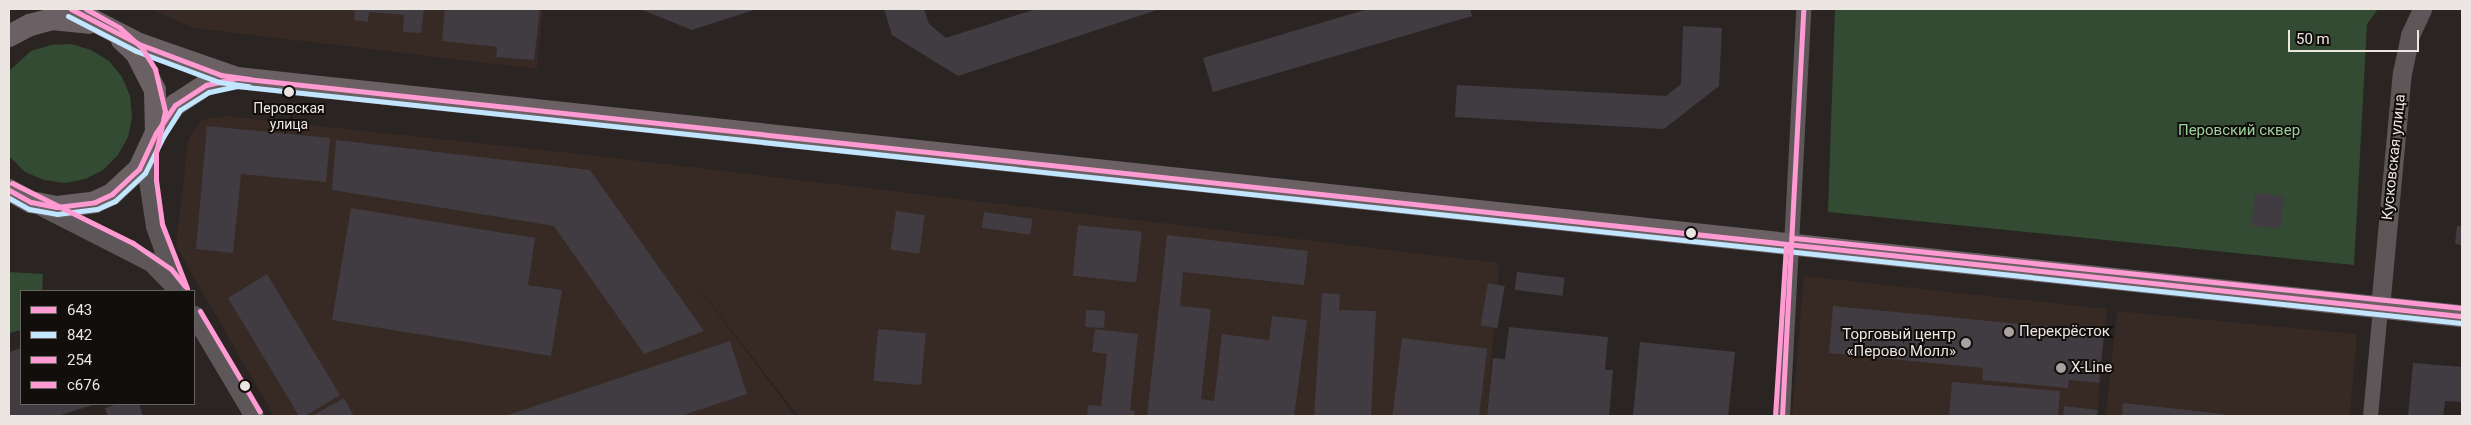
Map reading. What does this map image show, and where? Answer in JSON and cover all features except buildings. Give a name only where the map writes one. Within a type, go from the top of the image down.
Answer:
[{"type":"main road","points":[[71,9],[115,34],[237,78],[2462,316]]},
{"type":"main road","points":[[9,36],[30,25],[52,19],[95,24]]},
{"type":"main road","points":[[115,34],[136,52],[148,72],[158,111],[152,142]]},
{"type":"main road","points":[[9,190],[31,202],[57,207],[95,202],[128,182],[175,105],[191,92],[222,80],[237,78]]},
{"type":"street","points":[[1782,416],[1803,9]]},
{"type":"street","name":"Кусковская улица","points":[[2380,308],[2402,73],[2410,35],[2422,9]]},
{"type":"street","points":[[152,142],[148,180],[154,226],[180,290]]},
{"type":"street","points":[[31,202],[144,258],[166,275],[179,290]]},
{"type":"street","points":[[2370,416],[2380,308]]},
{"type":"street","points":[[195,317],[254,416]]},
{"type":"shaded area","points":[[151,9],[543,9],[537,69],[194,28]]},
{"type":"shaded area","points":[[225,116],[598,156],[1499,263],[1487,416],[798,416],[673,254],[795,416],[274,416],[176,246],[188,140],[201,120]]},
{"type":"shaded area","points":[[1804,276],[2107,309],[2097,416],[1792,416]]},
{"type":"shaded area","points":[[2117,311],[2357,334],[2350,416],[2106,416]]},
{"type":"green space","name":"Перовский сквер","points":[[1835,9],[2378,9],[2367,24],[2354,265],[1828,212]]},
{"type":"green space","points":[[71,44],[91,50],[109,61],[122,77],[130,96],[132,117],[128,137],[118,155],[103,170],[85,179],[65,183],[44,180],[25,172],[9,156],[9,71],[31,51],[51,45]]},
{"type":"green space","points":[[9,272],[43,274],[42,290],[20,290],[20,330],[9,333]]},
{"type":"transit line","name":"643","points":[[71,9],[139,44],[221,75],[250,79]]},
{"type":"transit line","name":"254","points":[[86,9],[120,28],[142,48],[155,69],[165,111],[156,153],[156,180],[162,224],[187,288]]},
{"type":"transit line","name":"с676","points":[[1782,416],[1803,9]]},
{"type":"transit line","name":"842","points":[[68,16],[136,51],[219,82],[249,86]]},
{"type":"transit line","name":"643","points":[[9,190],[31,202],[57,207],[95,202],[112,194],[139,169],[156,133],[175,105],[206,85],[237,78],[2462,316]]},
{"type":"transit line","name":"842","points":[[9,198],[29,209],[57,214],[97,209],[115,201],[145,173],[163,137],[180,110],[209,92],[237,86],[2461,323]]},
{"type":"transit line","name":"254","points":[[12,183],[133,243],[171,269],[185,286]]},
{"type":"transit line","name":"254","points":[[1794,238],[2462,308]]},
{"type":"transit line","name":"254","points":[[1775,416],[1786,245]]},
{"type":"transit line","name":"254","points":[[200,311],[260,412]]},
{"type":"place","name":"Перовская улица","points":[[289,92]]},
{"type":"place","name":"Перекрёсток","points":[[2009,332]]},
{"type":"place","name":"Торговый центр «Перово Молл»","points":[[1966,343]]},
{"type":"place","name":"X-Line","points":[[2061,368]]}]
